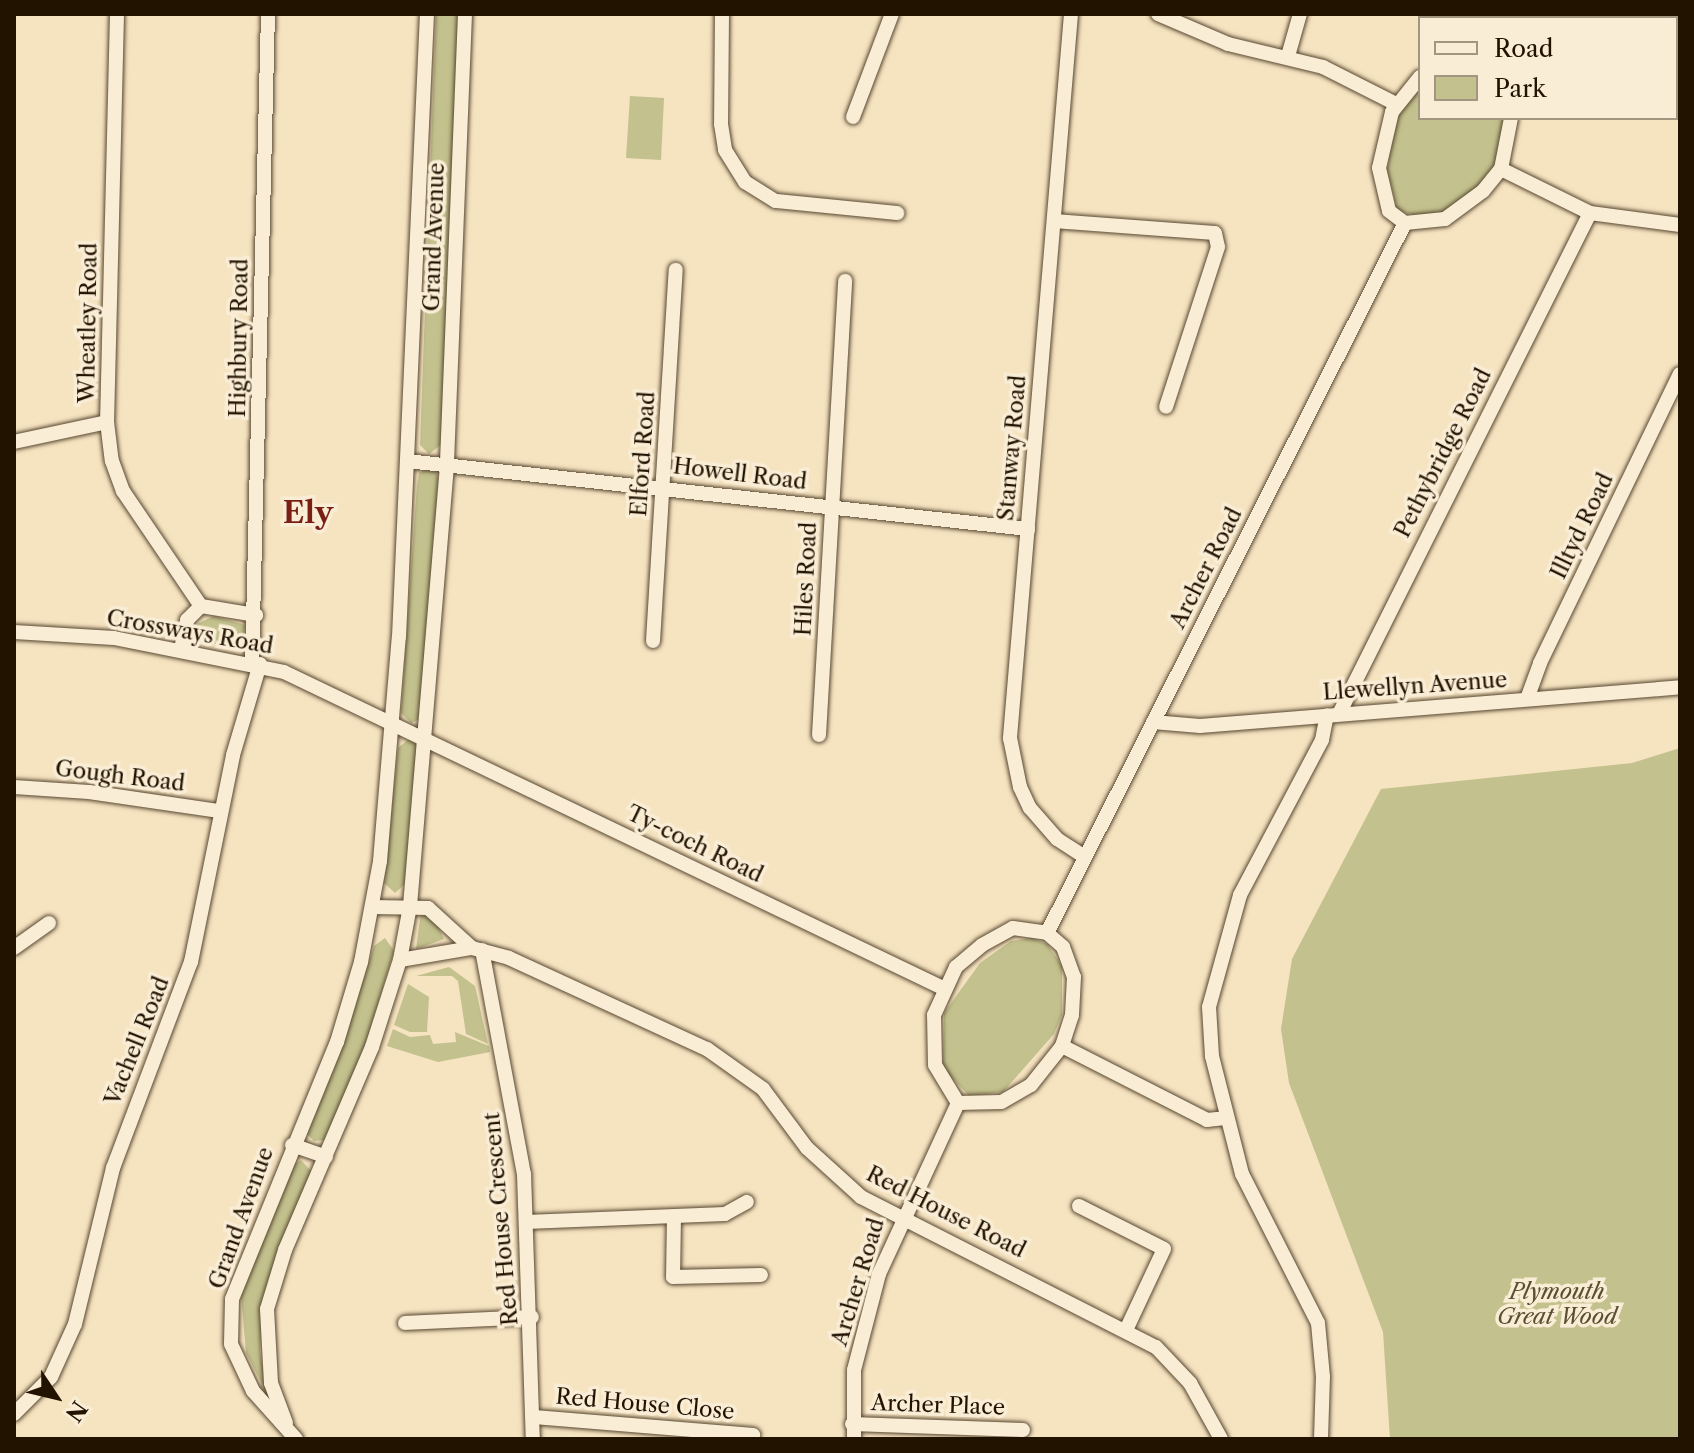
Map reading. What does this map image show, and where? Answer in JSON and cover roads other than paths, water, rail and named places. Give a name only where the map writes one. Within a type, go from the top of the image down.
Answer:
[{"type":"street","name":"Wheatley Road","points":[[117,14],[107,422],[112,461],[123,491],[201,606]]},
{"type":"street","name":"Highbury Road","points":[[256,664],[268,14]]},
{"type":"street","name":"Grand Avenue","points":[[293,1435],[253,1391],[231,1344],[232,1299],[292,1145],[337,1042],[373,907],[394,725],[427,14]]},
{"type":"street","name":"Grand Avenue","points":[[293,1435],[271,1383],[267,1309],[285,1250],[372,1047],[400,960],[410,906],[427,740],[447,462],[465,14]]},
{"type":"street","points":[[722,14],[721,124],[725,150],[745,182],[785,203],[897,213]]},
{"type":"street","points":[[853,117],[892,14]]},
{"type":"street","name":"Stanway Road","points":[[1071,14],[1010,738],[1013,764],[1030,808],[1057,839],[1085,857]]},
{"type":"street","points":[[1158,14],[1228,44],[1288,56],[1349,79],[1396,104]]},
{"type":"street","points":[[1288,56],[1300,14]]},
{"type":"street","points":[[1418,79],[1396,104],[1379,168],[1389,211],[1405,223],[1445,219],[1483,191],[1501,169],[1511,120]]},
{"type":"street","points":[[1501,169],[1590,213],[1680,225]]},
{"type":"street","name":"Pethybridge Road","points":[[1321,1439],[1323,1377],[1318,1323],[1242,1174],[1225,1118],[1210,1034],[1214,978],[1240,895],[1590,213]]},
{"type":"street","points":[[1054,221],[1215,233],[1218,247],[1166,407]]},
{"type":"street","name":"Archer Road","points":[[1047,933],[1405,223]]},
{"type":"street","name":"Elford Road","points":[[653,641],[676,270]]},
{"type":"street","name":"Hiles Road","points":[[819,735],[845,281]]},
{"type":"street","name":"Illtyd Road","points":[[1527,699],[1540,663],[1680,374]]},
{"type":"street","points":[[14,442],[107,422]]},
{"type":"street","points":[[407,461],[447,462]]},
{"type":"street","name":"Howell Road","points":[[447,462],[1028,529]]},
{"type":"street","points":[[181,649],[187,620],[201,606],[256,615]]},
{"type":"street","name":"Crossways Road","points":[[14,632],[114,638],[256,664],[394,725]]},
{"type":"street","name":"Vachell Road","points":[[14,1414],[51,1377],[75,1324],[113,1168],[191,962],[220,811],[256,664]]},
{"type":"street","name":"Llewellyn Avenue","points":[[1153,722],[1200,726],[1680,687]]},
{"type":"street","points":[[394,725],[427,740]]},
{"type":"street","name":"Ty-coch Road","points":[[427,740],[943,988]]},
{"type":"street","name":"Gough Road","points":[[14,787],[89,792],[220,811]]},
{"type":"street","points":[[373,907],[410,906]]},
{"type":"street","name":"Red House Road","points":[[410,906],[428,908],[477,949],[556,978],[735,1066],[763,1089],[832,1174],[861,1197],[1127,1328],[1176,1366],[1221,1439]]},
{"type":"street","points":[[14,948],[49,923]]},
{"type":"street","points":[[1013,928],[1047,933],[1063,947],[1074,977],[1072,1015],[1062,1046],[1015,1095],[987,1106],[958,1103],[935,1065],[931,1039],[943,988],[956,967],[994,937],[1013,928]]},
{"type":"street","points":[[400,960],[477,949]]},
{"type":"street","name":"Red House Crescent","points":[[477,949],[516,1115],[532,1317],[533,1439]]},
{"type":"street","points":[[1062,1046],[1207,1120],[1225,1118]]},
{"type":"street","name":"Archer Road","points":[[853,1432],[860,1341],[901,1216],[958,1103]]},
{"type":"street","name":"Grand Avenue","points":[[292,1145],[326,1157]]},
{"type":"street","points":[[526,1222],[725,1214],[747,1202]]},
{"type":"street","points":[[1079,1206],[1164,1249],[1127,1328]]},
{"type":"street","points":[[674,1216],[673,1277],[761,1275]]},
{"type":"street","points":[[405,1323],[532,1317]]},
{"type":"street","name":"Red House Close","points":[[534,1417],[753,1435]]},
{"type":"street","name":"Archer Place","points":[[853,1432],[1023,1430]]},
{"type":"district","name":"Ely","points":[[308,513]]},
{"type":"park label","name":"Plymouth Great Wood","points":[[1557,1304]]}]
